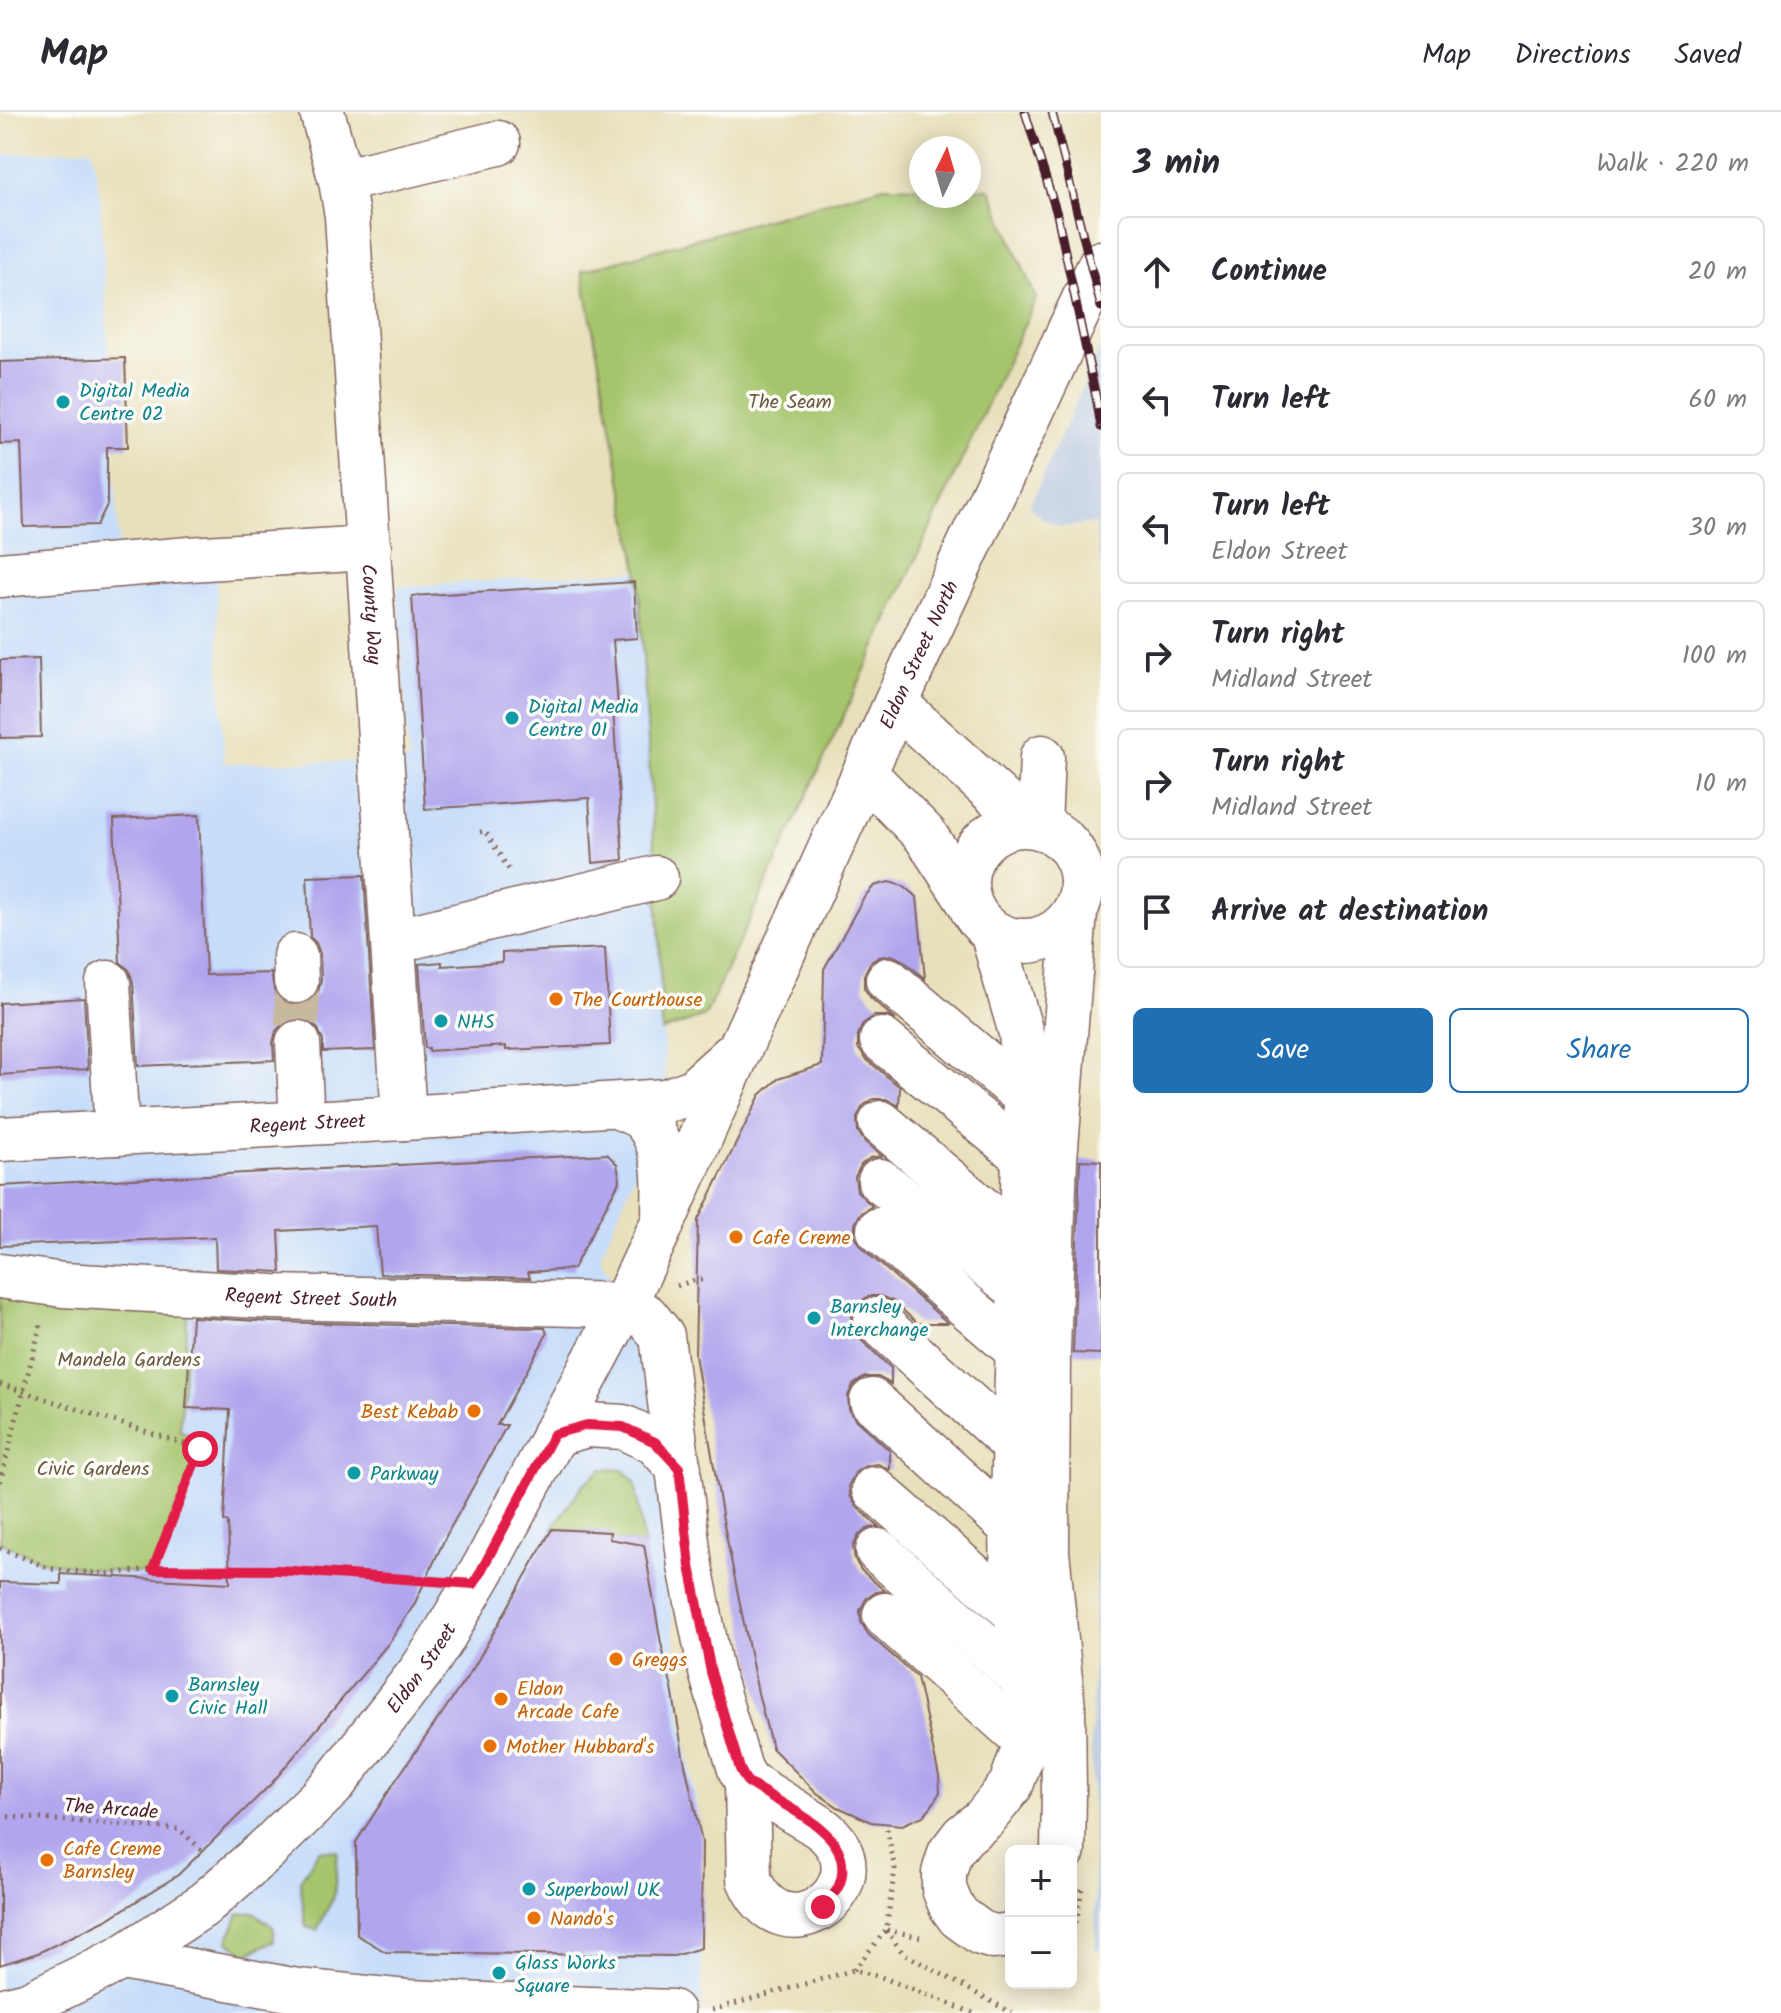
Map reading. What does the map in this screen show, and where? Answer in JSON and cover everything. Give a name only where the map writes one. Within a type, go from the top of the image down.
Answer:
[{"type":"street","name":"County Way","points":[[322,112],[347,216],[405,838],[394,941],[404,1118]]},
{"type":"street","points":[[341,181],[498,143]]},
{"type":"street","name":"Eldon Street North","points":[[740,1048],[1101,263]]},
{"type":"street","points":[[0,575],[378,540]]},
{"type":"street","points":[[896,704],[1034,825],[1055,833],[1069,845],[1083,877],[1082,895],[1075,912],[1055,1159],[1048,1351],[1047,1552],[1063,1708],[1063,1845]]},
{"type":"street","points":[[1034,825],[1042,757]]},
{"type":"street","points":[[865,774],[925,835],[981,917],[1010,940],[1029,941],[1048,937],[1075,912]]},
{"type":"street","points":[[1005,1936],[994,1937],[981,1933],[959,1917],[944,1889],[944,1873],[950,1853],[963,1836],[984,1819],[1011,1785],[1023,1751],[1019,1399],[1021,1033],[966,883],[969,864],[978,847],[992,834],[1010,826],[1034,825]]},
{"type":"street","points":[[394,941],[656,878]]},
{"type":"street","points":[[108,983],[117,1133]]},
{"type":"street","points":[[298,1043],[302,1123]]},
{"type":"street","name":"Regent Street","points":[[0,1139],[666,1101],[693,1091],[740,1048]]},
{"type":"street","name":"Eldon Street","points":[[19,2010],[122,1958],[202,1906],[331,1787],[421,1671],[474,1584],[624,1305],[740,1048]]},
{"type":"street","points":[[616,1105],[643,1119],[659,1143],[666,1173],[663,1222]]},
{"type":"street","name":"Regent Street South","points":[[0,1276],[119,1289],[273,1297],[624,1305]]},
{"type":"street","points":[[879,1278],[1019,1399]]},
{"type":"street","points":[[879,1278],[1019,1399]]},
{"type":"street","points":[[879,1278],[1019,1399]]},
{"type":"street","points":[[879,1278],[1019,1399]]},
{"type":"street","points":[[879,1278],[1019,1399]]},
{"type":"street","points":[[879,1278],[1019,1399]]},
{"type":"street","points":[[879,1278],[1019,1399]]},
{"type":"street","points":[[879,1278],[1019,1399]]},
{"type":"street","points":[[879,1278],[1019,1399]]},
{"type":"street","points":[[879,1278],[1019,1399]]},
{"type":"street","points":[[879,1278],[1019,1399]]},
{"type":"street","points":[[624,1305],[646,1316],[662,1336],[690,1566],[711,1672],[740,1769],[747,1782]]},
{"type":"street","points":[[554,1434],[587,1425],[623,1427],[655,1442],[679,1468]]},
{"type":"street","points":[[122,1958],[292,1998],[672,2012]]},
{"type":"path","points":[[0,1482],[51,1283]]},
{"type":"path","points":[[0,1384],[200,1449],[153,1569]]},
{"type":"path","points":[[0,1548],[51,1569],[108,1574],[153,1569],[279,1570],[474,1584]]},
{"type":"path","name":"The Arcade","points":[[0,1816],[179,1829],[210,1857]]},
{"type":"path","points":[[854,1970],[886,1930],[895,1868],[886,1825]]},
{"type":"path","points":[[886,1930],[903,1953],[1012,2013]]},
{"type":"path","points":[[672,2012],[701,2013],[854,1970],[881,1977],[973,2013]]},
{"type":"shaded area","points":[[92,149],[100,197],[121,587],[216,580],[224,763],[409,761],[397,587],[638,571],[666,1101],[600,1257],[647,1351],[681,1712],[702,1842],[701,2013],[0,2013],[0,155]]},
{"type":"shaded area","points":[[1101,346],[1101,573],[1095,523],[1061,527],[1043,519],[1029,507]]},
{"type":"shaded area","points":[[1101,1423],[1101,1950],[1096,1951],[1091,1741]]},
{"type":"green space","name":"The Seam","points":[[884,186],[909,187],[909,208],[981,208],[981,189],[990,189],[1036,299],[705,1016],[662,1031],[638,571],[582,271]]},
{"type":"green space","name":"Civic Gardens","points":[[0,1294],[188,1309],[180,1431],[207,1439],[151,1574],[97,1570],[42,1561],[0,1542]]},
{"type":"green space","points":[[602,1469],[623,1470],[635,1482],[644,1545],[609,1539],[609,1532],[552,1529],[583,1485]]},
{"type":"green space","points":[[319,1850],[338,1851],[334,1896],[317,1930],[306,1927],[300,1881]]},
{"type":"green space","points":[[254,1912],[274,1928],[274,1941],[246,1954],[228,1941],[239,1914]]},
{"type":"building","name":"Digital Media Centre 02","points":[[125,358],[128,447],[107,447],[107,505],[97,525],[24,527],[21,443],[0,444],[0,362]]},
{"type":"building","name":"Digital Media Centre 01","points":[[634,582],[637,638],[613,640],[618,707],[613,708],[623,860],[593,863],[589,798],[425,809],[412,596]]},
{"type":"building","points":[[39,659],[41,737],[0,738],[0,660]]},
{"type":"building","points":[[199,815],[206,975],[271,973],[275,994],[284,1003],[298,1006],[310,1002],[318,992],[321,980],[320,954],[310,937],[307,877],[364,875],[375,1050],[323,1052],[318,1029],[309,1020],[296,1018],[285,1022],[276,1031],[274,1060],[138,1066],[133,982],[129,970],[120,962],[114,819]]},
{"type":"building","name":"Barnsley Interchange","points":[[889,882],[903,886],[917,897],[925,979],[892,955],[879,957],[870,963],[864,975],[864,988],[871,998],[896,1020],[874,1016],[863,1024],[858,1035],[858,1048],[866,1059],[900,1087],[899,1106],[886,1099],[873,1099],[863,1106],[857,1118],[858,1132],[882,1156],[870,1158],[861,1165],[855,1177],[857,1191],[872,1206],[860,1214],[855,1224],[855,1237],[863,1249],[948,1323],[918,1324],[893,1301],[880,1296],[869,1296],[858,1303],[852,1316],[852,1327],[859,1338],[891,1368],[891,1384],[878,1377],[865,1377],[853,1385],[848,1396],[849,1409],[855,1419],[890,1451],[890,1470],[878,1464],[865,1466],[855,1473],[849,1485],[850,1496],[857,1507],[879,1527],[869,1528],[859,1535],[853,1547],[855,1560],[861,1570],[885,1591],[876,1592],[866,1599],[860,1611],[861,1622],[868,1634],[917,1677],[939,1776],[940,1792],[931,1807],[923,1816],[902,1825],[871,1822],[838,1807],[817,1793],[772,1748],[723,1520],[695,1355],[698,1220],[760,1095],[778,1079],[822,1065],[824,969],[864,897],[874,886]]},
{"type":"building","points":[[605,948],[610,1045],[506,1050],[506,1046],[429,1051],[425,1048],[419,964],[442,962],[442,966],[502,962],[502,953]]},
{"type":"building","points":[[84,998],[88,1069],[0,1075],[0,1003]]},
{"type":"building","points":[[607,1154],[617,1164],[620,1180],[573,1269],[528,1272],[530,1278],[380,1274],[376,1226],[279,1231],[281,1272],[216,1269],[215,1237],[0,1246],[0,1186]]},
{"type":"building","points":[[1080,1160],[1101,1161],[1101,1354],[1073,1353]]},
{"type":"building","points":[[192,1317],[272,1322],[545,1328],[547,1334],[497,1425],[507,1425],[446,1536],[414,1605],[388,1644],[271,1784],[178,1875],[108,1919],[38,1953],[0,1965],[0,1582],[61,1584],[61,1574],[230,1583],[228,1522],[224,1521],[230,1410],[186,1408]]},
{"type":"building","points":[[552,1529],[610,1532],[609,1539],[644,1545],[702,1842],[701,1948],[674,1956],[386,1952],[357,1935],[356,1842],[474,1667]]},
{"type":"tunnel","points":[[296,981],[298,1043]]},
{"type":"railway","points":[[1025,112],[1057,214],[1101,427]]},
{"type":"railway","points":[[1052,112],[1101,307]]},
{"type":"place","name":"Digital Media Centre 02","points":[[63,402]]},
{"type":"place","name":"Digital Media Centre 01","points":[[512,718]]},
{"type":"place","name":"The Courthouse","points":[[556,999]]},
{"type":"place","name":"NHS","points":[[441,1021]]},
{"type":"place","name":"Cafe Creme","points":[[736,1237]]},
{"type":"place","name":"Barnsley Interchange","points":[[814,1318]]},
{"type":"place","name":"Best Kebab","points":[[474,1411]]},
{"type":"place","name":"Parkway","points":[[354,1473]]},
{"type":"place","name":"Greggs","points":[[616,1659]]},
{"type":"place","name":"Barnsley Civic Hall","points":[[172,1696]]},
{"type":"place","name":"Eldon Arcade Cafe","points":[[501,1699]]},
{"type":"place","name":"Mother Hubbard's","points":[[490,1746]]},
{"type":"place","name":"Cafe Creme Barnsley","points":[[47,1860]]},
{"type":"place","name":"Superbowl UK","points":[[529,1889]]},
{"type":"place","name":"Nando's","points":[[534,1918]]},
{"type":"place","name":"Glass Works Square","points":[[499,1973]]},
{"type":"route","points":[[200,1449],[153,1569],[279,1570],[474,1584],[554,1434],[587,1425],[623,1427],[655,1442],[679,1468],[690,1566],[711,1672],[740,1769],[747,1782],[832,1837],[840,1851],[843,1866],[841,1882],[834,1896],[823,1907]]},
{"type":"park label","name":"Mandela Gardens","points":[[129,1359]]}]
